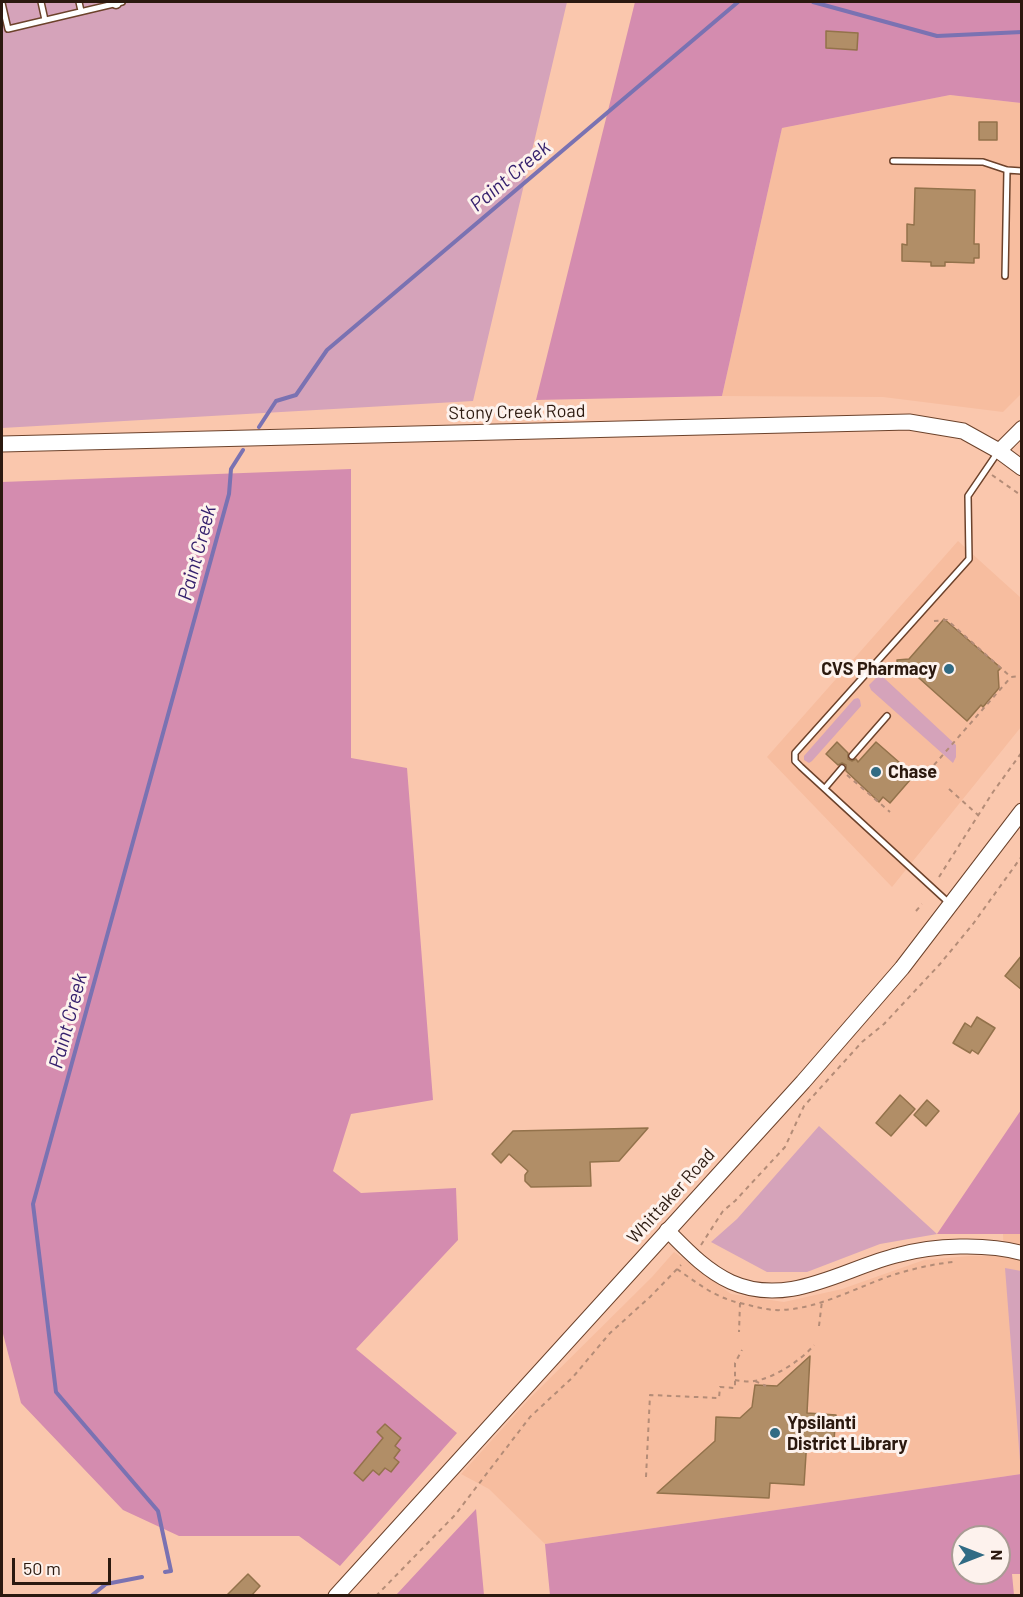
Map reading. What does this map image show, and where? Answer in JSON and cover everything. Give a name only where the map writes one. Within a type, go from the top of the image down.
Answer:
[{"type":"main road","name":"Stony Creek Road","points":[[2,444],[909,422],[963,431],[999,451],[1022,468]]},
{"type":"main road","name":"Whittaker Road","points":[[336,1596],[826,1055],[902,968],[1022,811]]},
{"type":"street","points":[[999,451],[1022,428]]},
{"type":"street","points":[[667,1230],[716,1274],[750,1289],[777,1290],[809,1287],[896,1255],[918,1250],[974,1247],[1022,1253]]},
{"type":"lane","points":[[40,2],[45,20]]},
{"type":"lane","points":[[79,2],[81,11]]},
{"type":"lane","points":[[2,3],[8,29],[118,2]]},
{"type":"lane","points":[[892,161],[983,162],[1007,170],[1022,171]]},
{"type":"lane","points":[[1005,276],[1007,170]]},
{"type":"lane","points":[[951,905],[795,761],[795,753],[969,559],[968,496],[999,451]]},
{"type":"lane","points":[[852,756],[887,716]]},
{"type":"lane","points":[[825,788],[842,768]]},
{"type":"path","points":[[995,477],[1022,496]]},
{"type":"path","points":[[934,621],[947,620],[1011,677]]},
{"type":"path","points":[[934,765],[1011,677],[1022,676]]},
{"type":"path","points":[[939,877],[978,815],[1022,752]]},
{"type":"path","points":[[929,770],[938,778]]},
{"type":"path","points":[[847,774],[890,812]]},
{"type":"path","points":[[949,789],[978,815]]},
{"type":"path","points":[[701,1245],[723,1211],[785,1146],[804,1106],[862,1042],[884,1024],[940,964],[973,924],[1022,856]]},
{"type":"path","points":[[916,911],[922,904]]},
{"type":"path","points":[[677,1269],[728,1301],[779,1310],[822,1301],[894,1274],[937,1263]]},
{"type":"path","points":[[376,1596],[455,1515],[530,1417],[573,1377],[610,1333],[650,1298],[681,1265]]},
{"type":"path","points":[[819,1326],[822,1301]]},
{"type":"path","points":[[739,1332],[740,1303]]},
{"type":"path","points":[[755,1381],[789,1367],[814,1345]]},
{"type":"path","points":[[646,1476],[650,1395],[719,1398],[720,1387],[735,1388],[735,1363],[742,1350]]},
{"type":"path","points":[[735,1380],[755,1381],[766,1386]]},
{"type":"shaded area","points":[[2,2],[567,2],[473,401],[2,428]]},
{"type":"shaded area","points":[[635,2],[1021,2],[1021,103],[950,95],[782,128],[722,396],[536,400]]},
{"type":"shaded area","points":[[950,95],[1021,103],[1021,394],[1003,412],[883,397],[722,396],[782,128]]},
{"type":"shaded area","points":[[351,469],[351,758],[407,768],[433,1100],[351,1114],[333,1171],[361,1193],[456,1188],[458,1240],[356,1349],[457,1433],[340,1566],[299,1536],[179,1536],[123,1510],[21,1403],[2,1330],[2,482]]},
{"type":"shaded area","points":[[958,541],[1021,598],[1021,727],[892,887],[767,757]]},
{"type":"shaded area","points":[[878,676],[883,677],[956,745],[956,757],[953,763],[871,690],[869,685]]},
{"type":"shaded area","points":[[858,698],[861,706],[812,761],[809,763],[804,760],[804,756],[854,699]]},
{"type":"shaded area","points":[[1021,1110],[1021,1234],[937,1234]]},
{"type":"shaded area","points":[[819,1126],[937,1234],[880,1244],[807,1272],[767,1272],[711,1242],[737,1219]]},
{"type":"shaded area","points":[[1003,1234],[1021,1234],[1021,1474],[545,1544],[489,1489],[461,1474],[531,1397],[652,1277],[674,1252],[731,1294],[784,1302],[842,1289],[924,1260],[1004,1256]]},
{"type":"shaded area","points":[[1005,1268],[1021,1271],[1021,1474]]},
{"type":"shaded area","points":[[1021,1474],[1021,1574],[1012,1574],[1014,1595],[550,1595],[545,1544]]},
{"type":"shaded area","points":[[476,1509],[484,1595],[396,1595]]},
{"type":"building","points":[[826,31],[858,33],[857,50],[826,48]]},
{"type":"building","points":[[979,122],[997,122],[997,140],[979,140]]},
{"type":"building","points":[[915,188],[975,190],[974,244],[979,244],[979,258],[974,258],[974,263],[945,262],[945,266],[931,266],[931,262],[902,261],[902,244],[907,245],[907,224],[914,225]]},
{"type":"building","name":"CVS Pharmacy","points":[[944,619],[1001,668],[998,671],[999,688],[967,721],[910,670],[898,671],[897,660],[909,659]]},
{"type":"building","name":"Chase","points":[[837,742],[848,753],[848,759],[852,761],[856,759],[858,762],[876,742],[908,770],[904,774],[910,780],[890,803],[883,797],[879,802],[846,771],[846,765],[842,763],[838,765],[826,754]]},
{"type":"building","points":[[1022,955],[1022,990],[1005,976]]},
{"type":"building","points":[[977,1017],[995,1028],[978,1054],[972,1050],[970,1053],[953,1043],[965,1023],[971,1027]]},
{"type":"building","points":[[900,1095],[915,1109],[891,1136],[876,1123]]},
{"type":"building","points":[[927,1100],[939,1111],[926,1126],[914,1115]]},
{"type":"building","points":[[648,1128],[619,1161],[590,1162],[591,1186],[531,1187],[525,1181],[528,1171],[509,1154],[501,1163],[492,1154],[513,1131]]},
{"type":"building","name":"Ypsilanti District Library","points":[[810,1356],[807,1413],[836,1415],[834,1440],[807,1439],[804,1485],[770,1483],[769,1498],[657,1493],[715,1441],[716,1417],[740,1418],[752,1407],[755,1385],[777,1386]]},
{"type":"building","points":[[385,1424],[401,1438],[395,1446],[400,1450],[394,1458],[399,1462],[391,1472],[385,1468],[379,1475],[373,1470],[363,1481],[354,1473],[383,1438],[377,1432]]},
{"type":"building","points":[[248,1574],[260,1586],[251,1596],[226,1596]]},
{"type":"waterway","name":"Paint Creek","points":[[259,427],[276,401],[296,395],[327,350],[738,2]]},
{"type":"waterway","name":"Paint Creek","points":[[813,2],[937,36],[1022,32]]},
{"type":"waterway","name":"Paint Creek","points":[[165,1572],[171,1571],[158,1511],[56,1392],[33,1204],[229,494],[231,469],[243,450]]},
{"type":"waterway","name":"Paint Creek","points":[[91,1596],[106,1584],[142,1577]]},
{"type":"place","name":"CVS Pharmacy","points":[[949,669]]},
{"type":"place","name":"Chase","points":[[876,772]]},
{"type":"place","name":"Ypsilanti District Library","points":[[775,1433]]}]
